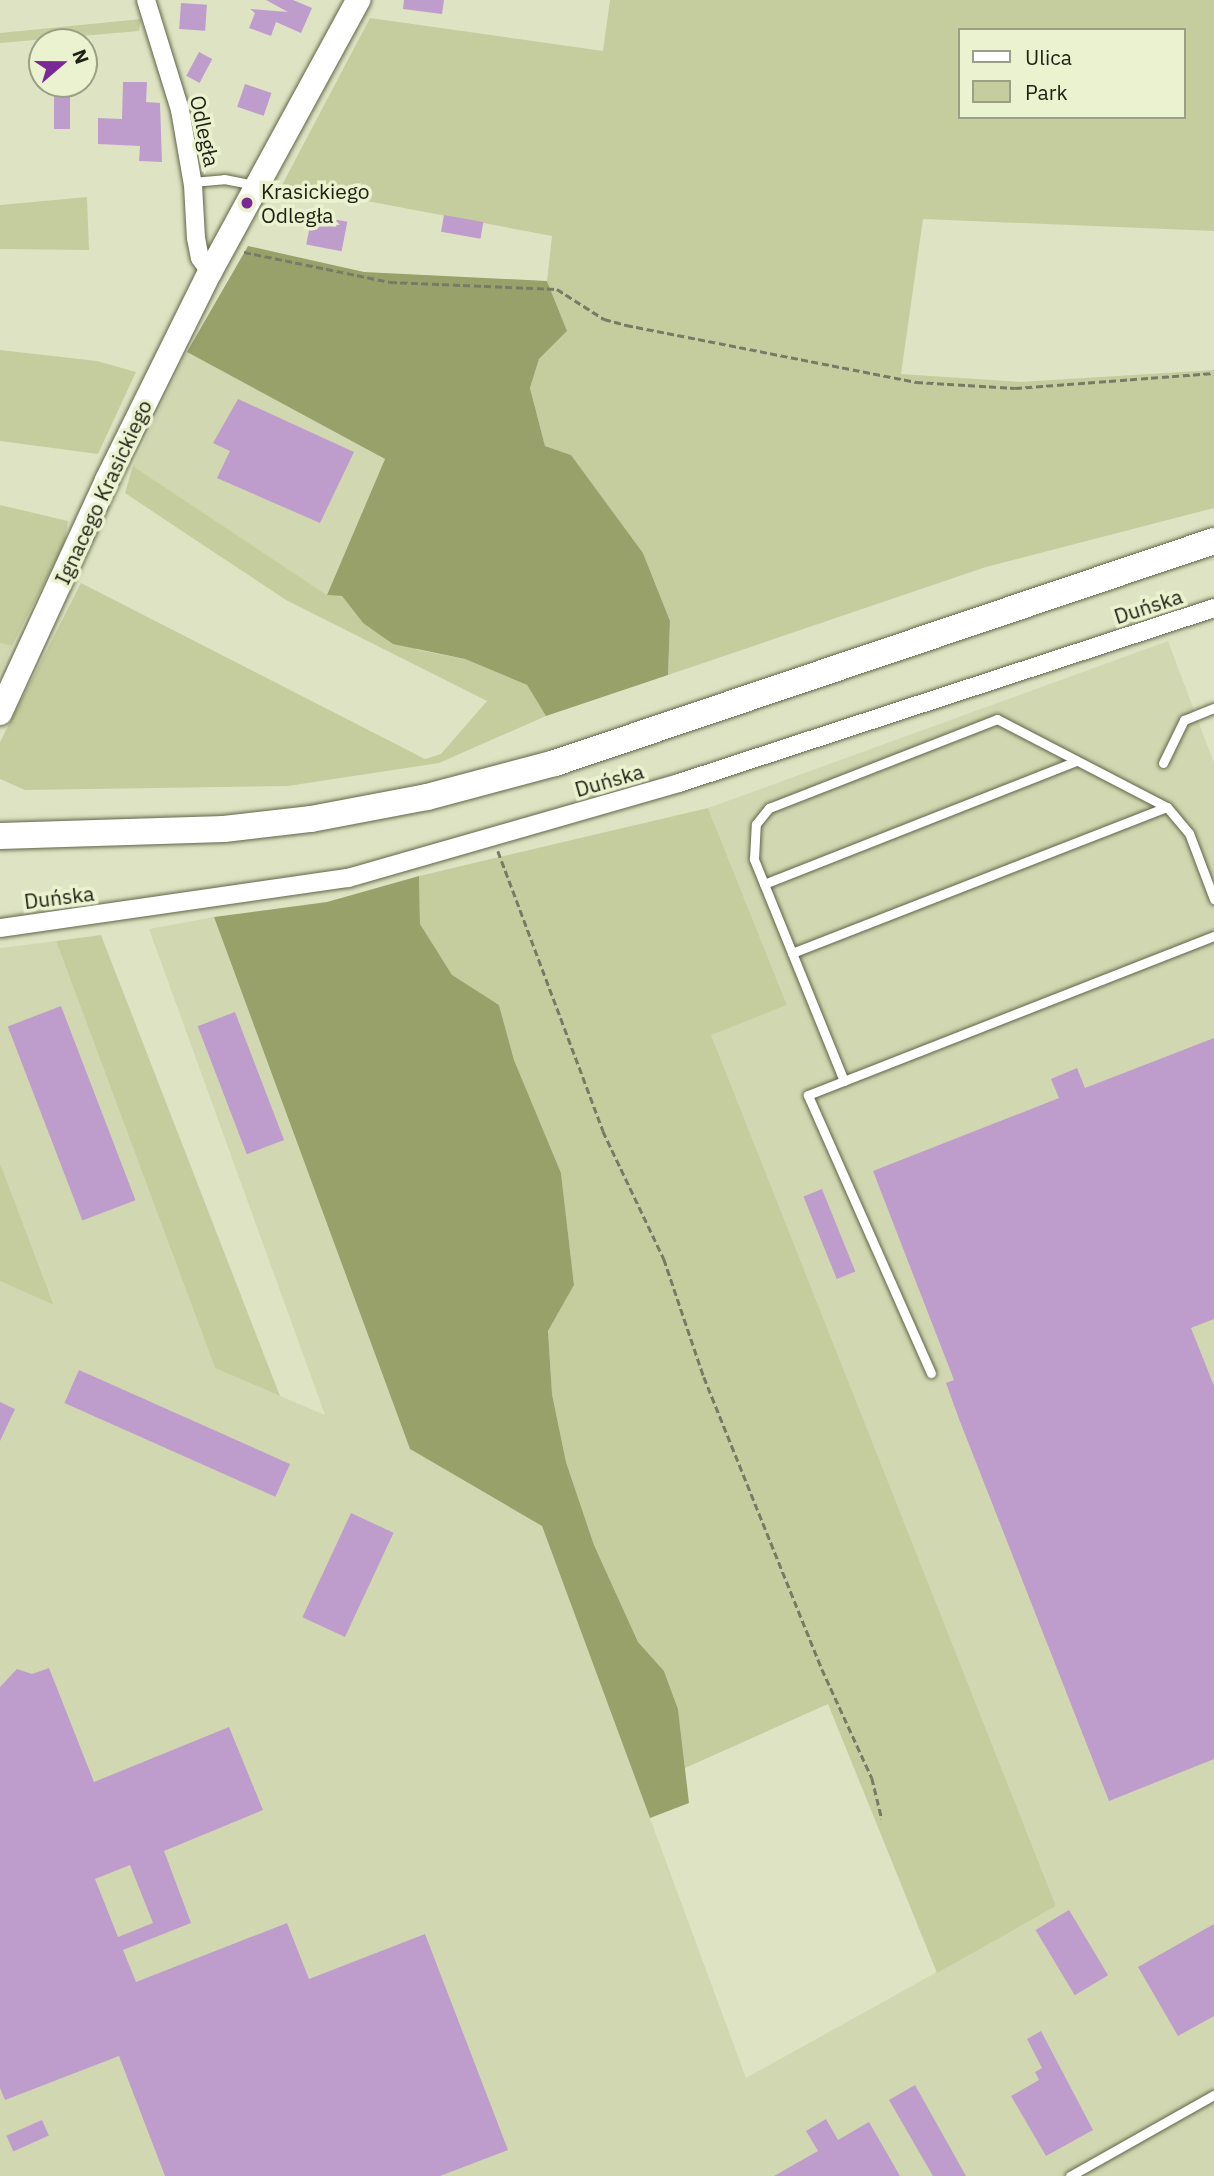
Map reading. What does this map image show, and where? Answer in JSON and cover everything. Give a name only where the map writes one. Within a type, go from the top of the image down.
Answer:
[{"type":"main road","points":[[0,836],[224,829],[311,819],[427,797],[555,763],[1214,541]]},
{"type":"street","name":"Odległa","points":[[146,0],[180,110],[192,182],[196,238],[200,258],[210,272]]},
{"type":"street","name":"Ignacego Krasickiego","points":[[0,713],[107,480],[210,272],[358,0]]},
{"type":"street","name":"Duńska","points":[[0,928],[325,883],[493,838],[767,755],[1214,608]]},
{"type":"lane","points":[[192,182],[225,179],[257,186]]},
{"type":"lane","points":[[1163,763],[1184,720],[1214,708]]},
{"type":"lane","points":[[844,1081],[764,884],[752,838],[756,824],[769,808],[997,719],[1167,807],[1189,833],[1214,899]]},
{"type":"lane","points":[[764,884],[1077,761]]},
{"type":"lane","points":[[793,953],[1167,807]]},
{"type":"lane","points":[[931,1373],[808,1095],[1214,936]]},
{"type":"lane","points":[[1070,2176],[1214,2095]]},
{"type":"path","points":[[224,248],[390,282],[557,289],[604,319],[626,325],[916,382],[1015,388],[1214,373]]},
{"type":"path","points":[[493,838],[603,1131],[664,1259],[704,1377],[822,1669],[872,1778],[882,1819]]},
{"type":"shaded area","points":[[248,246],[364,272],[547,281],[567,331],[539,359],[530,388],[545,446],[571,455],[643,553],[670,621],[668,675],[546,716],[527,685],[465,659],[393,644],[363,623],[342,596],[327,595],[385,459],[187,352]]},
{"type":"shaded area","points":[[187,352],[385,459],[327,595],[133,466]]},
{"type":"shaded area","points":[[1168,641],[1214,763],[1214,2176],[0,2176],[0,1281],[54,1304],[0,1163],[0,948],[56,941],[215,1368],[325,1415],[149,929],[214,917],[410,1449],[542,1526],[746,2078],[1056,1906],[710,1034],[787,1005],[708,808]]},
{"type":"shaded area","points":[[0,643],[12,646],[0,674]]},
{"type":"shaded area","points":[[419,876],[420,924],[452,975],[499,1005],[514,1060],[561,1173],[574,1285],[548,1331],[552,1394],[566,1462],[594,1545],[638,1642],[664,1671],[678,1709],[689,1803],[650,1818],[542,1526],[410,1449],[214,917],[327,902]]},
{"type":"green space","points":[[610,0],[1214,0],[1214,231],[923,219],[901,374],[1020,382],[1214,370],[1214,508],[986,567],[668,675],[670,621],[643,553],[571,455],[545,446],[530,388],[539,359],[567,331],[547,281],[552,236],[282,185],[370,18],[603,51]]},
{"type":"green space","points":[[141,19],[139,31],[98,35],[98,28],[50,28]]},
{"type":"green space","points":[[28,30],[28,41],[0,43],[0,33]]},
{"type":"green space","points":[[87,197],[89,250],[0,249],[0,205]]},
{"type":"green space","points":[[0,350],[97,361],[136,372],[98,454],[0,441]]},
{"type":"green space","points":[[133,466],[327,595],[342,596],[363,623],[418,650],[465,659],[527,685],[546,716],[439,763],[288,786],[25,790],[0,779],[0,742],[81,583],[425,759],[441,754],[487,701],[286,600],[200,543],[125,493]]},
{"type":"green space","points":[[0,505],[68,521],[64,544],[12,646],[0,643]]},
{"type":"green space","points":[[708,808],[787,1005],[711,1035],[1056,1906],[937,1973],[828,1704],[685,1768],[678,1709],[664,1671],[638,1642],[594,1545],[566,1462],[552,1394],[548,1331],[574,1285],[561,1173],[514,1060],[499,1005],[452,976],[420,924],[419,876]]},
{"type":"green space","points":[[101,935],[280,1396],[215,1368],[56,941]]},
{"type":"green space","points":[[0,1163],[54,1305],[0,1281]]},
{"type":"building","points":[[266,0],[293,0],[312,8],[301,33],[276,22],[271,36],[249,28],[255,13],[250,9],[288,12]]},
{"type":"building","points":[[404,0],[444,0],[442,14],[403,9]]},
{"type":"building","points":[[181,3],[207,5],[205,31],[179,29]]},
{"type":"building","points":[[199,52],[212,59],[200,83],[186,76]]},
{"type":"building","points":[[123,82],[147,82],[146,102],[160,103],[162,162],[139,161],[140,146],[98,144],[98,118],[122,119]]},
{"type":"building","points":[[245,84],[271,93],[264,116],[237,107]]},
{"type":"building","points":[[54,98],[70,98],[70,129],[54,129]]},
{"type":"building","points":[[312,215],[347,222],[342,251],[306,244]]},
{"type":"building","points":[[444,215],[483,222],[480,239],[441,232]]},
{"type":"building","points":[[238,399],[354,452],[320,523],[217,478],[230,451],[213,443]]},
{"type":"building","points":[[61,1006],[136,1200],[82,1221],[8,1026]]},
{"type":"building","points":[[235,1012],[284,1140],[247,1154],[198,1026]]},
{"type":"building","points":[[1214,1038],[1214,1319],[1191,1328],[1214,1386],[1214,1759],[1109,1801],[959,1419],[946,1383],[954,1380],[873,1171],[1059,1098],[1051,1079],[1077,1068],[1085,1088]]},
{"type":"building","points":[[822,1189],[855,1272],[837,1279],[803,1196]]},
{"type":"building","points":[[79,1370],[290,1464],[275,1497],[64,1403]]},
{"type":"building","points":[[0,1402],[15,1409],[0,1441]]},
{"type":"building","points":[[351,1513],[394,1533],[345,1637],[302,1617]]},
{"type":"building","points":[[49,1668],[94,1782],[229,1727],[263,1810],[164,1851],[191,1923],[123,1950],[136,1982],[287,1923],[309,1979],[425,1934],[508,2150],[440,2176],[165,2176],[119,2056],[5,2100],[0,2088],[0,1687],[17,1669],[32,1674]],"holes":[[[130,1865],[153,1923],[118,1937],[95,1879]]]},
{"type":"building","points":[[1069,1910],[1108,1975],[1075,1995],[1036,1930]]},
{"type":"building","points":[[1214,1924],[1214,2016],[1178,2036],[1138,1967]]},
{"type":"building","points":[[1041,2031],[1093,2130],[1046,2156],[1011,2096],[1039,2080],[1035,2072],[1042,2068],[1027,2039]]},
{"type":"building","points":[[915,2085],[966,2176],[933,2176],[889,2100]]},
{"type":"building","points":[[826,2119],[838,2140],[869,2122],[900,2176],[774,2176],[818,2151],[806,2131]]},
{"type":"building","points":[[42,2120],[49,2136],[13,2151],[6,2136]]},
{"type":"place","name":"Krasickiego Odległa","points":[[247,203]]}]
